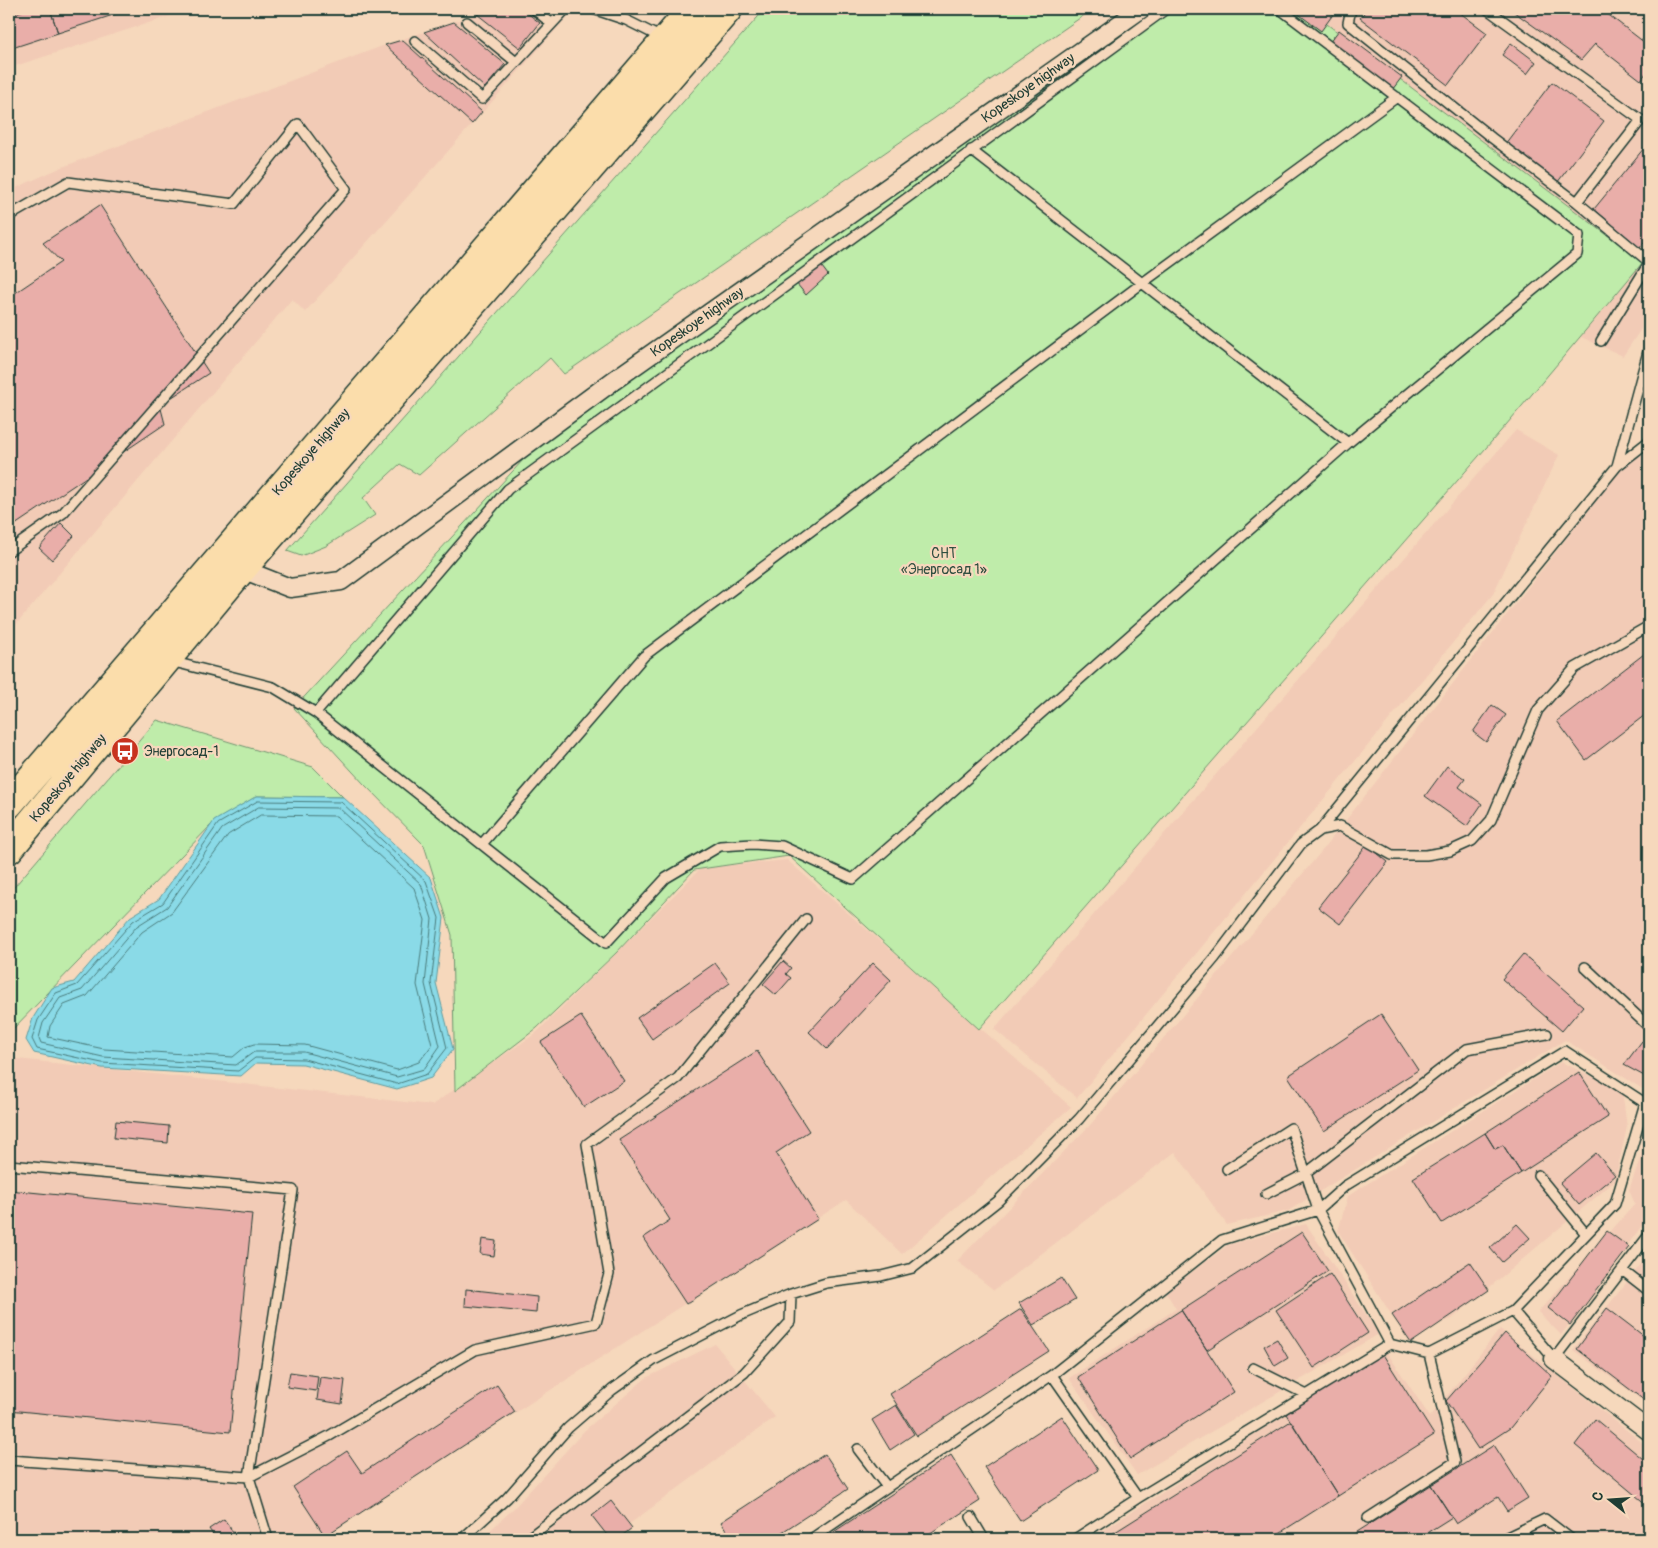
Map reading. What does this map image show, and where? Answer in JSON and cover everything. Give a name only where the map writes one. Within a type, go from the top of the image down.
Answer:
[{"type":"main road","name":"Kopeskoye highway","points":[[9,804],[692,9]]},
{"type":"main road","name":"Kopeskoye highway","points":[[9,849],[242,569],[728,9]]},
{"type":"street","name":"Kopeskoye highway","points":[[242,569],[290,588],[341,581],[613,381],[1141,9]]},
{"type":"street","points":[[1554,1359],[1649,1430]]},
{"type":"lane","points":[[534,9],[551,23]]},
{"type":"lane","points":[[415,41],[482,98],[566,9]]},
{"type":"lane","points":[[592,9],[626,20],[665,40]]},
{"type":"lane","points":[[316,713],[508,490],[1166,9]]},
{"type":"lane","points":[[166,660],[272,687],[316,713],[606,943],[666,878],[720,846],[753,844],[782,846],[853,879],[1348,443],[1577,254],[1579,234],[1280,9]]},
{"type":"lane","points":[[1351,9],[1348,23],[1492,138],[1577,202],[1649,263],[1601,341]]},
{"type":"lane","points":[[1487,9],[1641,120],[1577,202]]},
{"type":"lane","points":[[467,22],[516,62]]},
{"type":"lane","points":[[482,844],[644,656],[1141,284],[1396,97]]},
{"type":"lane","points":[[9,216],[68,182],[234,204],[298,124],[346,189],[63,513],[9,551]]},
{"type":"lane","points":[[971,150],[1348,443]]},
{"type":"lane","points":[[1617,466],[1649,348]]},
{"type":"lane","points":[[462,1539],[507,1498],[568,1428],[612,1390],[654,1360],[741,1315],[791,1294],[826,1284],[881,1276],[913,1268],[998,1201],[1079,1119],[1215,958],[1301,844],[1320,830],[1617,466],[1649,441]]},
{"type":"lane","points":[[1320,830],[1340,826],[1392,855],[1426,855],[1450,851],[1472,841],[1491,820],[1538,710],[1575,668],[1649,626]]},
{"type":"lane","points":[[9,1460],[249,1477],[329,1436],[475,1350],[596,1323],[609,1274],[587,1144],[678,1078],[806,919]]},
{"type":"lane","points":[[1585,967],[1649,1028]]},
{"type":"lane","points":[[1266,1194],[1305,1174],[1466,1049],[1547,1034]]},
{"type":"lane","points":[[811,1539],[1052,1375],[1222,1240],[1318,1210],[1345,1186],[1565,1051],[1647,1100],[1615,1204],[1513,1311],[1429,1354],[1390,1344],[1138,1498],[1075,1539]]},
{"type":"lane","points":[[1228,1169],[1291,1128],[1318,1210],[1390,1344]]},
{"type":"lane","points":[[9,1165],[293,1190],[249,1477],[268,1539]]},
{"type":"lane","points":[[1538,1175],[1586,1234]]},
{"type":"lane","points":[[1513,1311],[1554,1359],[1649,1235]]},
{"type":"lane","points":[[1622,1270],[1649,1291]]},
{"type":"lane","points":[[526,1539],[744,1373],[790,1322],[791,1294]]},
{"type":"lane","points":[[1368,1518],[1455,1462],[1429,1354]]},
{"type":"lane","points":[[1253,1368],[1307,1395]]},
{"type":"lane","points":[[1052,1375],[1138,1498]]},
{"type":"lane","points":[[858,1449],[887,1487]]},
{"type":"lane","points":[[971,1516],[984,1539]]},
{"type":"lane","points":[[1502,1539],[1545,1520],[1570,1539]]},
{"type":"shaded area","points":[[9,9],[192,9],[9,68]]},
{"type":"shaded area","points":[[492,9],[561,9],[569,15],[305,312],[292,299],[9,633],[9,191],[60,168],[385,45]]},
{"type":"shaded area","points":[[1307,9],[1649,9],[1649,329],[1643,326],[1623,356],[1581,337]]},
{"type":"shaded area","points":[[1516,430],[1559,455],[1493,594],[1077,1098],[994,1029]]},
{"type":"shaded area","points":[[1649,433],[1649,1093],[1565,1040],[1288,1211],[1227,1225],[1175,1152],[994,1290],[957,1261],[1091,1124],[1321,852]]},
{"type":"shaded area","points":[[787,860],[1071,1107],[902,1254],[846,1200],[319,1539],[9,1539],[9,1058],[432,1105],[536,1033],[701,868]]},
{"type":"shaded area","points":[[1561,1062],[1622,1090],[1627,1127],[1615,1181],[1452,1319],[1405,1336],[1338,1231],[1348,1196]]},
{"type":"shaded area","points":[[1649,1133],[1649,1216],[1561,1335],[1538,1312],[1635,1204],[1629,1190]]},
{"type":"shaded area","points":[[1306,1224],[1379,1334],[1137,1475],[1069,1378],[1176,1309],[1166,1292],[1228,1245]]},
{"type":"shaded area","points":[[1649,1254],[1649,1405],[1573,1350]]},
{"type":"shaded area","points":[[1500,1329],[1649,1448],[1649,1539],[1089,1539],[1386,1351],[1430,1417]]},
{"type":"shaded area","points":[[715,1344],[775,1417],[609,1539],[481,1539],[514,1508],[585,1430],[646,1378]]},
{"type":"green space","points":[[765,9],[1093,9],[564,374],[550,358],[419,475],[400,464],[363,498],[375,515],[326,546],[301,556],[287,551]]},
{"type":"green space","name":"СНТ «Энергосад 1»","points":[[1155,9],[1307,9],[1643,262],[1506,425],[979,1029],[789,856],[694,870],[616,953],[537,1028],[455,1091],[452,935],[424,845],[364,784],[294,708],[548,433],[931,163]]},
{"type":"green space","points":[[157,720],[313,767],[343,797],[257,796],[215,821],[9,1033],[9,893]]},
{"type":"water","points":[[257,796],[343,797],[431,878],[444,918],[436,983],[453,1049],[431,1078],[397,1089],[303,1064],[256,1063],[241,1076],[102,1068],[34,1053],[26,1040],[33,1018],[52,988],[74,982],[130,917],[159,899],[214,821]]},
{"type":"building","points":[[28,9],[50,9],[58,33],[9,49],[9,15]]},
{"type":"building","points":[[50,9],[117,9],[119,13],[58,33]]},
{"type":"building","points":[[492,9],[522,9],[540,23],[520,48],[477,14]]},
{"type":"building","points":[[1292,9],[1337,9],[1321,31]]},
{"type":"building","points":[[1367,9],[1455,9],[1487,33],[1448,85],[1360,18]]},
{"type":"building","points":[[1510,9],[1601,9],[1649,46],[1649,69],[1641,80],[1595,44],[1581,60]]},
{"type":"building","points":[[454,22],[505,64],[485,88],[424,32]]},
{"type":"building","points":[[1339,30],[1402,77],[1392,90],[1329,43]]},
{"type":"building","points":[[402,40],[482,112],[472,124],[385,45]]},
{"type":"building","points":[[1511,43],[1536,62],[1527,74],[1502,55]]},
{"type":"building","points":[[1552,82],[1604,121],[1557,183],[1505,144]]},
{"type":"building","points":[[1649,142],[1649,235],[1640,248],[1594,209]]},
{"type":"building","points":[[100,205],[209,373],[160,405],[165,424],[9,529],[9,297],[61,262],[43,243]]},
{"type":"building","points":[[819,263],[828,275],[806,295],[796,283]]},
{"type":"building","points":[[61,523],[74,536],[52,560],[39,548]]},
{"type":"building","points":[[1644,654],[1649,660],[1649,712],[1586,760],[1557,721]]},
{"type":"building","points":[[1492,705],[1506,715],[1486,742],[1473,732]]},
{"type":"building","points":[[1447,766],[1465,779],[1459,787],[1482,804],[1467,826],[1425,796]]},
{"type":"building","points":[[1367,845],[1388,862],[1340,924],[1318,907]]},
{"type":"building","points":[[1523,954],[1583,1006],[1562,1031],[1502,979]]},
{"type":"building","points":[[783,961],[791,968],[786,974],[791,978],[776,995],[763,984]]},
{"type":"building","points":[[715,963],[730,983],[652,1039],[637,1018]]},
{"type":"building","points":[[873,963],[891,980],[827,1049],[809,1032]]},
{"type":"building","points":[[1381,1014],[1418,1070],[1324,1131],[1288,1076]]},
{"type":"building","points":[[581,1016],[624,1081],[584,1107],[541,1042]]},
{"type":"building","points":[[1642,1041],[1649,1046],[1649,1074],[1646,1077],[1624,1065]]},
{"type":"building","points":[[757,1051],[809,1131],[776,1153],[818,1219],[686,1304],[643,1238],[670,1220],[619,1140]]},
{"type":"building","points":[[1579,1072],[1608,1117],[1521,1173],[1503,1145],[1495,1149],[1485,1133]]},
{"type":"building","points":[[116,1121],[169,1126],[168,1143],[114,1138]]},
{"type":"building","points":[[1485,1133],[1495,1149],[1503,1145],[1521,1173],[1442,1223],[1413,1178]]},
{"type":"building","points":[[1596,1153],[1615,1175],[1579,1205],[1560,1183]]},
{"type":"building","points":[[9,1190],[252,1214],[230,1432],[9,1410]]},
{"type":"building","points":[[1517,1224],[1530,1238],[1502,1262],[1490,1248]]},
{"type":"building","points":[[1607,1231],[1629,1247],[1570,1325],[1548,1308]]},
{"type":"building","points":[[1302,1232],[1328,1271],[1207,1350],[1181,1310]]},
{"type":"building","points":[[482,1239],[496,1241],[494,1256],[480,1254]]},
{"type":"building","points":[[1470,1262],[1489,1290],[1411,1343],[1392,1315]]},
{"type":"building","points":[[1330,1274],[1368,1333],[1314,1368],[1276,1310]]},
{"type":"building","points":[[1061,1278],[1075,1300],[1033,1325],[1019,1303]]},
{"type":"building","points":[[466,1289],[537,1297],[536,1313],[465,1306]]},
{"type":"building","points":[[1607,1308],[1649,1340],[1649,1404],[1577,1349]]},
{"type":"building","points":[[1021,1309],[1049,1351],[917,1436],[890,1394]]},
{"type":"building","points":[[1181,1310],[1234,1392],[1130,1459],[1078,1377]]},
{"type":"building","points":[[1505,1333],[1552,1376],[1510,1428],[1478,1449],[1446,1401]]},
{"type":"building","points":[[1277,1339],[1288,1358],[1275,1366],[1264,1346]]},
{"type":"building","points":[[1382,1353],[1434,1435],[1338,1496],[1286,1414]]},
{"type":"building","points":[[290,1372],[318,1376],[316,1391],[287,1387]]},
{"type":"building","points":[[320,1377],[345,1380],[342,1404],[317,1400]]},
{"type":"building","points":[[497,1385],[515,1412],[325,1536],[293,1487],[347,1451],[362,1473]]},
{"type":"building","points":[[896,1405],[914,1434],[890,1450],[872,1420]]},
{"type":"building","points":[[1062,1416],[1098,1470],[1020,1521],[984,1467]]},
{"type":"building","points":[[1595,1419],[1649,1464],[1649,1503],[1647,1505],[1575,1445]]},
{"type":"building","points":[[1291,1421],[1338,1496],[1270,1539],[1104,1539]]},
{"type":"building","points":[[1494,1445],[1528,1498],[1507,1511],[1498,1497],[1456,1524],[1431,1485]]},
{"type":"building","points":[[825,1454],[848,1489],[776,1536],[778,1539],[732,1539],[721,1522]]},
{"type":"building","points":[[951,1455],[980,1501],[921,1539],[823,1539]]},
{"type":"building","points":[[1431,1485],[1452,1517],[1417,1539],[1408,1539],[1404,1533],[1394,1539],[1346,1539]]},
{"type":"building","points":[[611,1501],[632,1528],[618,1539],[610,1539],[592,1516]]},
{"type":"building","points":[[224,1519],[238,1539],[216,1539],[209,1529]]},
{"type":"place","name":"Энергосад-1","points":[[125,751]]}]
